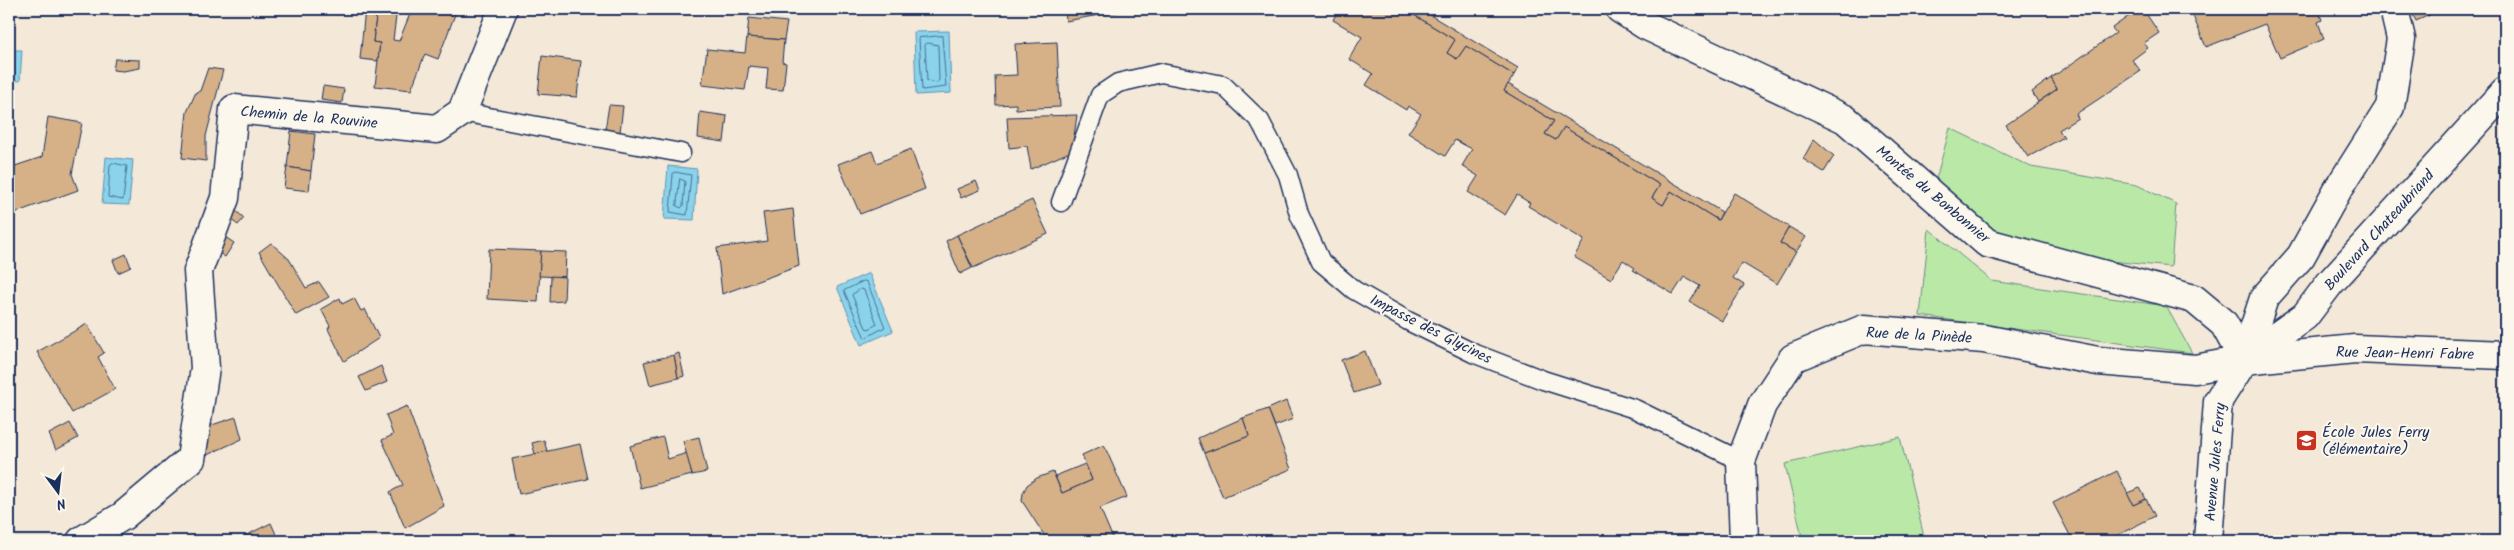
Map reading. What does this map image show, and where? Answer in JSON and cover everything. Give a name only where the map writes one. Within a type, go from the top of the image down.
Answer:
[{"type":"street","points":[[462,112],[503,9]]},
{"type":"street","name":"Montée du Bonbonnier","points":[[1620,9],[1645,25],[1845,119],[1987,243],[2194,299],[2224,324],[2244,360]]},
{"type":"street","points":[[2244,360],[2264,298],[2301,256],[2337,191],[2390,107],[2401,39],[2394,9]]},
{"type":"street","name":"Boulevard Chateaubriand","points":[[2244,360],[2305,316],[2330,283],[2505,91]]},
{"type":"street","name":"Chemin de la Rouvine","points":[[81,541],[123,516],[191,460],[206,368],[198,271],[226,198],[234,108],[437,129],[462,112]]},
{"type":"street","name":"Rue de la Pinède","points":[[1744,541],[1741,461],[1762,405],[1793,358],[1864,329],[1984,339],[2098,361],[2170,367],[2195,369],[2244,360]]},
{"type":"street","name":"Rue Jean-Henri Fabre","points":[[2244,360],[2355,349],[2505,355]]},
{"type":"street","name":"Avenue Jules Ferry","points":[[2208,541],[2218,401],[2244,360]]},
{"type":"lane","name":"Impasse des Glycines","points":[[1061,202],[1100,94],[1118,83],[1161,73],[1223,85],[1260,121],[1288,175],[1299,214],[1321,262],[1354,290],[1408,321],[1473,353],[1543,380],[1635,409],[1741,461]]},
{"type":"lane","points":[[462,112],[681,153]]},
{"type":"green space","points":[[1950,128],[2031,167],[2137,185],[2176,204],[2171,267],[2100,260],[2000,234],[1933,190]]},
{"type":"green space","points":[[1929,229],[1992,281],[2166,306],[2192,353],[1920,316]]},
{"type":"green space","points":[[1900,437],[1925,541],[1803,541],[1785,464]]},
{"type":"water","points":[[949,31],[951,93],[916,95],[914,32]]},
{"type":"water","points":[[9,50],[22,50],[20,81],[9,80]]},
{"type":"water","points":[[106,157],[133,160],[129,205],[102,204]]},
{"type":"water","points":[[668,166],[697,169],[694,220],[664,219]]},
{"type":"water","points":[[869,273],[893,331],[861,345],[837,287]]},
{"type":"building","points":[[365,9],[377,9],[373,42],[380,43],[378,61],[360,59]]},
{"type":"building","points":[[377,9],[397,9],[393,40],[399,41],[412,9],[457,9],[438,59],[425,54],[411,90],[375,86],[380,43],[373,42]]},
{"type":"building","points":[[1065,9],[1126,9],[1127,10],[1066,21]]},
{"type":"building","points":[[1331,9],[1407,9],[1455,40],[1447,53],[1457,59],[1466,46],[1514,75],[1504,91],[1554,121],[1545,134],[1556,140],[1564,127],[1660,185],[1652,198],[1663,205],[1671,191],[1718,220],[1734,193],[1789,227],[1780,243],[1796,252],[1777,284],[1742,263],[1733,278],[1744,285],[1722,321],[1690,302],[1700,286],[1684,277],[1673,294],[1633,270],[1635,268],[1623,260],[1611,279],[1574,257],[1584,240],[1528,206],[1530,203],[1517,195],[1505,215],[1468,192],[1478,176],[1462,166],[1472,149],[1455,140],[1445,156],[1408,133],[1421,114],[1408,106],[1406,110],[1366,85],[1373,74],[1349,59],[1362,37],[1333,20],[1337,12]]},
{"type":"building","points":[[1407,9],[1420,9],[1518,68],[1514,75],[1466,46],[1457,59],[1447,53],[1455,40]]},
{"type":"building","points":[[2139,9],[2143,9],[2159,33],[2144,43],[2148,48],[2132,60],[2141,71],[2076,114],[2078,118],[2059,130],[2064,137],[2028,157],[2006,125],[2057,89],[2051,78],[2116,33],[2112,28]]},
{"type":"building","points":[[2190,9],[2318,9],[2322,20],[2318,22],[2324,39],[2280,58],[2265,24],[2206,47]]},
{"type":"building","points":[[2410,9],[2432,9],[2434,13],[2416,21]]},
{"type":"building","points":[[749,18],[787,22],[784,40],[747,37]]},
{"type":"building","points":[[747,37],[784,40],[782,62],[786,63],[783,90],[766,89],[768,68],[749,66],[745,90],[702,85],[707,49],[745,53]]},
{"type":"building","points":[[1057,42],[1060,107],[1016,109],[1016,104],[996,105],[995,76],[1017,75],[1015,44]]},
{"type":"building","points":[[542,56],[581,61],[577,97],[538,94]]},
{"type":"building","points":[[115,59],[140,60],[140,68],[123,71],[113,70]]},
{"type":"building","points":[[208,68],[223,70],[206,136],[206,161],[182,158],[187,112],[196,92],[200,91]]},
{"type":"building","points":[[2051,78],[2057,89],[2038,102],[2032,92]]},
{"type":"building","points":[[1508,84],[1722,212],[1718,220],[1671,191],[1663,205],[1652,198],[1660,185],[1564,127],[1556,140],[1545,134],[1554,121],[1504,91]]},
{"type":"building","points":[[323,86],[344,89],[342,103],[321,100]]},
{"type":"building","points":[[609,105],[623,106],[620,132],[605,130]]},
{"type":"building","points":[[700,112],[727,116],[724,142],[698,138]]},
{"type":"building","points":[[1077,115],[1072,151],[1031,169],[1027,146],[1009,148],[1007,117]]},
{"type":"building","points":[[48,117],[82,123],[72,174],[78,190],[9,215],[9,168],[42,157]]},
{"type":"building","points":[[291,131],[315,134],[311,171],[287,167]]},
{"type":"building","points":[[1814,139],[1834,156],[1824,172],[1803,159]]},
{"type":"building","points":[[911,149],[925,189],[860,214],[838,164],[872,151],[877,163]]},
{"type":"building","points":[[287,167],[311,171],[309,191],[284,188]]},
{"type":"building","points":[[976,181],[980,190],[961,198],[957,189]]},
{"type":"building","points":[[1032,200],[1048,234],[973,268],[957,235]]},
{"type":"building","points":[[793,209],[799,266],[722,294],[717,248],[767,241],[763,213]]},
{"type":"building","points":[[235,210],[244,218],[238,225],[230,219]]},
{"type":"building","points":[[1789,227],[1806,237],[1796,252],[1780,243]]},
{"type":"building","points":[[219,233],[234,243],[225,257],[211,247]]},
{"type":"building","points":[[957,235],[972,268],[960,274],[946,241]]},
{"type":"building","points":[[271,243],[289,259],[306,288],[319,282],[329,297],[296,315],[259,252]]},
{"type":"building","points":[[489,249],[541,251],[538,302],[487,299]]},
{"type":"building","points":[[541,251],[566,252],[565,277],[539,276]]},
{"type":"building","points":[[126,254],[131,267],[118,273],[113,260]]},
{"type":"building","points":[[551,276],[565,277],[564,301],[550,302]]},
{"type":"building","points":[[340,298],[342,304],[354,298],[361,311],[365,309],[379,338],[344,361],[328,329],[330,326],[321,309]]},
{"type":"building","points":[[87,324],[104,353],[98,357],[115,389],[72,413],[37,352]]},
{"type":"building","points":[[1365,351],[1378,385],[1354,393],[1341,360]]},
{"type":"building","points":[[679,353],[684,376],[678,378],[674,355]]},
{"type":"building","points":[[674,355],[678,378],[650,385],[644,362]]},
{"type":"building","points":[[381,366],[387,382],[366,391],[359,377]]},
{"type":"building","points":[[1286,401],[1293,419],[1275,426],[1268,409]]},
{"type":"building","points":[[407,406],[444,506],[405,528],[390,492],[403,485],[382,440],[393,435],[386,415]]},
{"type":"building","points":[[1268,409],[1291,469],[1223,497],[1204,453],[1249,436],[1243,418]]},
{"type":"building","points":[[236,417],[242,439],[207,455],[206,427]]},
{"type":"building","points":[[1243,418],[1249,436],[1204,453],[1198,438]]},
{"type":"building","points":[[70,423],[78,438],[56,450],[49,434]]},
{"type":"building","points":[[663,437],[668,459],[687,453],[692,475],[640,488],[630,446]]},
{"type":"building","points":[[699,437],[707,472],[692,475],[683,441]]},
{"type":"building","points":[[544,440],[547,451],[535,454],[532,443]]},
{"type":"building","points":[[580,444],[588,479],[519,494],[512,459]]},
{"type":"building","points":[[1104,445],[1127,497],[1100,508],[1114,541],[1048,541],[1022,501],[1027,485],[1037,478],[1053,472],[1062,493],[1092,480],[1082,455]]},
{"type":"building","points":[[1085,464],[1092,480],[1062,493],[1055,476]]},
{"type":"building","points":[[2117,471],[2133,505],[2146,499],[2155,516],[2106,541],[2073,541],[2053,503]]},
{"type":"building","points":[[2140,488],[2146,499],[2133,505],[2127,493]]},
{"type":"building","points":[[271,523],[279,541],[247,541],[245,536]]},
{"type":"place","name":"École Jules Ferry (élémentaire)","points":[[2306,441]]}]
